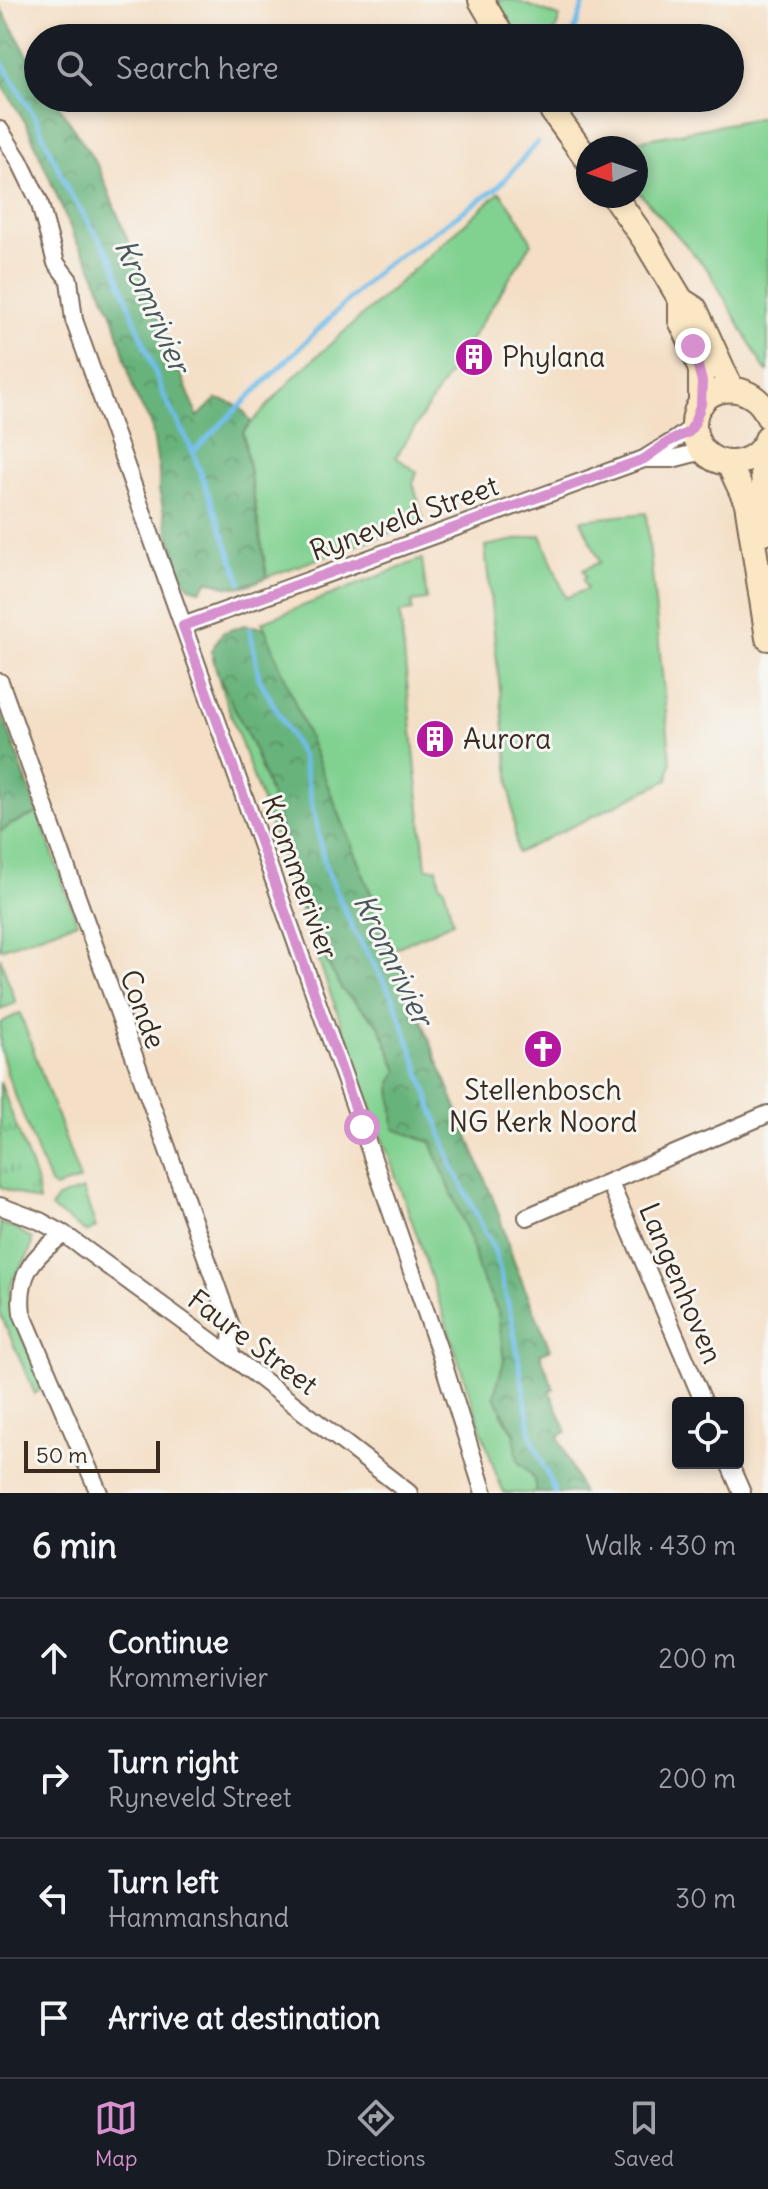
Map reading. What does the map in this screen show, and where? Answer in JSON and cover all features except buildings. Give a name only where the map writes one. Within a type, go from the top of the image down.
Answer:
[{"type":"street","points":[[481,0],[495,24]]},
{"type":"street","points":[[554,112],[576,143]]},
{"type":"street","name":"Krommerivier","points":[[0,130],[39,201],[56,263],[69,280],[74,320],[362,1127],[439,1350],[484,1493]]},
{"type":"street","points":[[622,208],[681,300],[695,309],[731,388]]},
{"type":"street","points":[[681,300],[681,321],[701,371],[696,439],[703,451],[711,458],[729,464],[752,458],[766,442]]},
{"type":"street","points":[[698,414],[709,396],[731,388],[749,392],[766,409]]},
{"type":"street","name":"Ryneveld Street","points":[[183,626],[644,459],[689,432],[698,414]]},
{"type":"street","points":[[766,442],[768,532]]},
{"type":"street","name":"Ryneveld Street","points":[[644,459],[672,459],[703,451]]},
{"type":"street","points":[[729,464],[747,503],[768,638]]},
{"type":"street","name":"Conde","points":[[0,682],[232,1329],[230,1355]]},
{"type":"street","points":[[527,1217],[768,1114]]},
{"type":"street","name":"Langenhoven","points":[[610,1183],[701,1397]]},
{"type":"street","name":"Faure Street","points":[[0,1206],[64,1234],[230,1355],[409,1493]]},
{"type":"street","points":[[64,1234],[46,1247],[27,1272],[19,1291],[22,1313],[99,1493]]},
{"type":"street","points":[[732,1469],[742,1493]]},
{"type":"green space","points":[[497,0],[514,0],[560,17],[558,24],[511,24]]},
{"type":"green space","points":[[0,7],[24,49],[24,112],[63,112],[99,168],[198,417],[216,399],[237,406],[251,423],[243,432],[267,577],[238,587],[209,580],[200,590],[189,587],[181,574],[159,490],[151,423],[135,395],[114,318],[89,261],[76,241],[27,125],[0,81]]},
{"type":"green space","points":[[768,116],[768,372],[709,271],[648,202],[648,139]]},
{"type":"green space","points":[[500,192],[532,243],[396,457],[417,472],[413,483],[424,521],[267,577],[243,432],[296,375]]},
{"type":"green space","points":[[646,513],[671,763],[668,780],[517,853],[485,546],[541,535],[566,598],[587,589],[583,570],[600,562],[581,520]]},
{"type":"green space","points":[[422,559],[427,600],[412,602],[412,611],[400,613],[426,868],[437,868],[453,922],[392,950],[262,622]]},
{"type":"green space","points":[[244,625],[265,628],[497,1209],[514,1262],[550,1349],[540,1354],[554,1389],[550,1391],[567,1432],[558,1436],[582,1493],[536,1493],[532,1475],[518,1462],[514,1433],[494,1396],[504,1361],[498,1311],[480,1275],[471,1241],[431,1142],[394,1129],[391,1083],[398,1071],[379,1025],[342,990],[313,935],[252,744],[219,677],[211,651],[222,633]]},
{"type":"green space","points":[[211,651],[219,677],[252,744],[272,799],[289,865],[313,935],[342,990],[379,1025],[398,1071],[391,1083],[392,1095],[416,1138],[431,1142],[471,1241],[480,1275],[498,1311],[504,1361],[501,1413],[514,1433],[537,1487],[536,1493],[504,1493],[496,1474],[420,1244],[221,687]]},
{"type":"green space","points":[[0,707],[38,813],[0,832]]},
{"type":"green space","points":[[38,813],[77,922],[0,949],[0,832]]},
{"type":"green space","points":[[0,957],[16,1003],[0,1009]]},
{"type":"green space","points":[[20,1013],[80,1180],[55,1188],[50,1184],[8,1077],[0,1047],[0,1023]]},
{"type":"green space","points":[[0,1082],[36,1180],[39,1202],[0,1187]]},
{"type":"green space","points":[[83,1190],[96,1227],[87,1233],[51,1208],[57,1198]]},
{"type":"green space","points":[[0,1223],[32,1239],[29,1252],[13,1279],[10,1295],[15,1320],[43,1382],[35,1394],[0,1313]]},
{"type":"waterway","points":[[577,24],[585,0]]},
{"type":"waterway","name":"Kromrivier","points":[[0,59],[24,99]]},
{"type":"waterway","name":"Kromrivier","points":[[32,112],[68,190],[112,259],[164,396],[193,452],[241,582]]},
{"type":"waterway","points":[[193,452],[381,268],[497,188],[537,143]]},
{"type":"waterway","name":"Kromrivier","points":[[250,629],[259,678],[302,757],[325,866],[353,929],[394,999],[453,1167],[495,1252],[513,1325],[531,1436],[555,1493]]},
{"type":"place","name":"Phylana","points":[[474,357]]},
{"type":"place","name":"Aurora","points":[[435,739]]},
{"type":"place","name":"Stellenbosch NG Kerk Noord","points":[[543,1049]]},
{"type":"route","points":[[362,1127],[183,626],[644,459],[689,432],[694,424],[701,404],[702,382],[693,346]]}]
